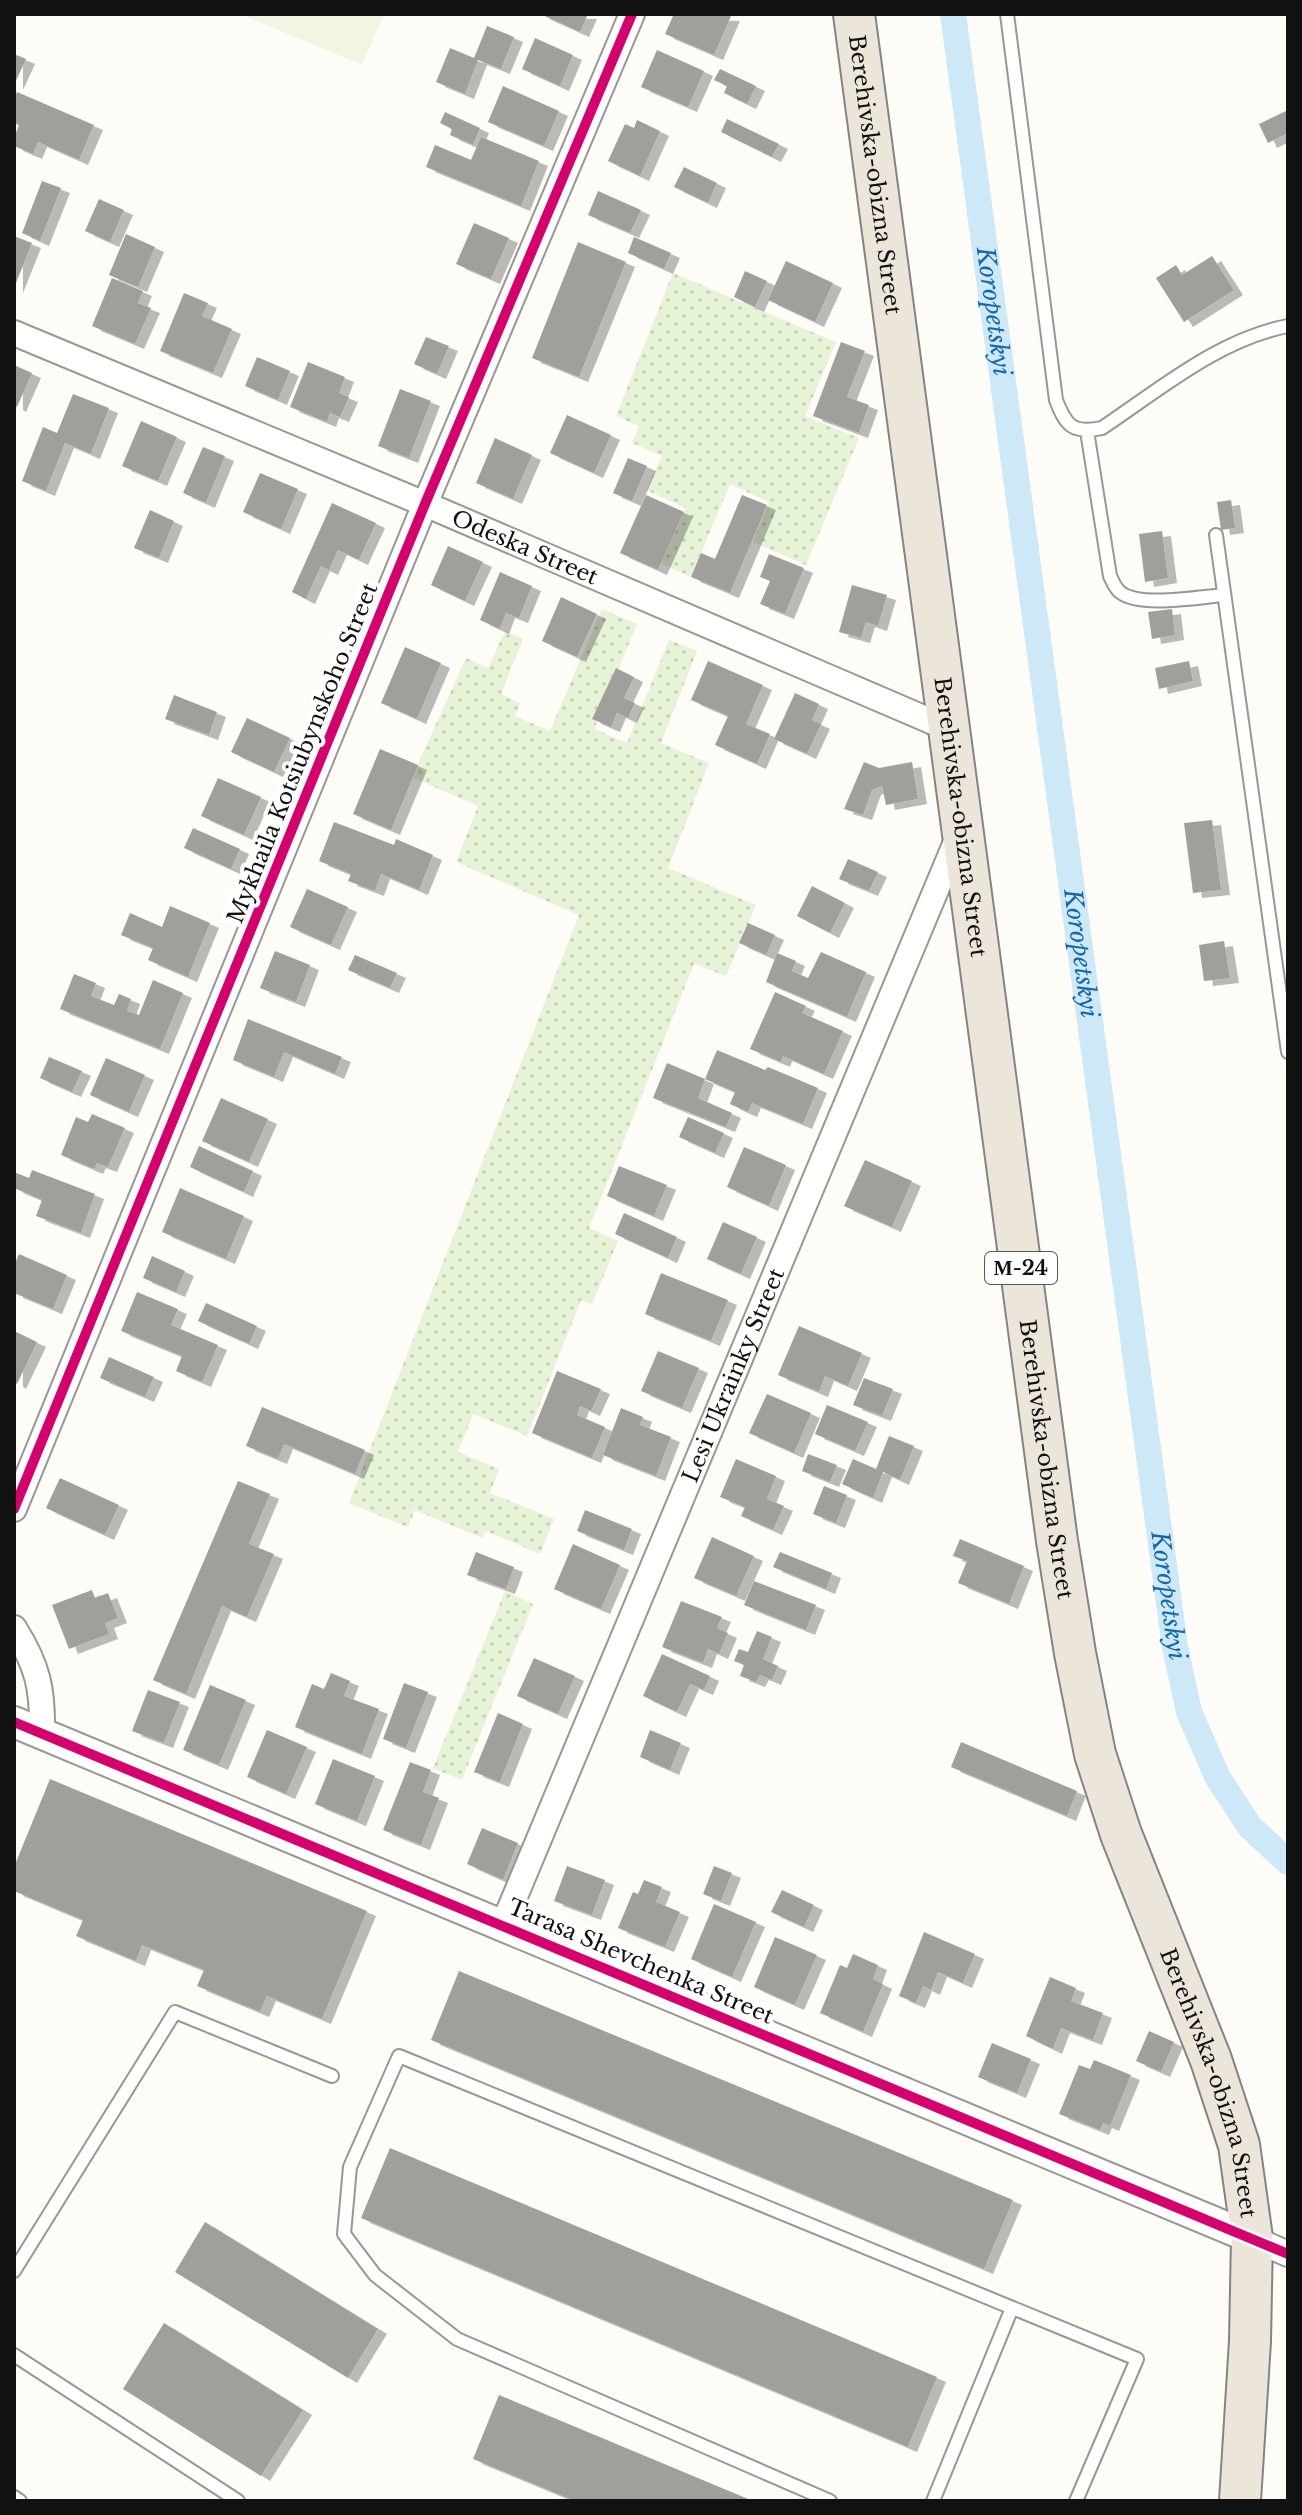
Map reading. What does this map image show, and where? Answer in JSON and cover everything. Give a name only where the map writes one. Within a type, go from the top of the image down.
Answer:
[{"type":"highway","name":"Berehivska-obizna Street","points":[[854,14],[947,728],[963,826],[1057,1541],[1075,1653],[1095,1754],[1121,1834],[1211,2060],[1239,2145],[1252,2238],[1250,2341],[1240,2501]]},
{"type":"street","name":"Mykhaila Kotsiubynskoho Street","points":[[14,1509],[425,504],[632,14]]},
{"type":"street","name":"Odeska Street","points":[[14,333],[425,504],[947,728]]},
{"type":"street","name":"Lesi Ukrainky Street","points":[[503,1925],[963,826]]},
{"type":"street","points":[[14,1628],[38,1675],[42,1734]]},
{"type":"street","name":"Tarasa Shevchenka Street","points":[[14,1722],[1252,2238]]},
{"type":"street","points":[[1252,2238],[1288,2254]]},
{"type":"lane","points":[[1007,14],[1056,400],[1068,424],[1087,431],[1102,428],[1235,344],[1271,329],[1288,326]]},
{"type":"lane","points":[[1087,431],[1110,576],[1115,586],[1130,598],[1144,600],[1224,595]]},
{"type":"lane","points":[[1216,535],[1288,1052]]},
{"type":"lane","points":[[14,2271],[175,2012],[332,2076]]},
{"type":"lane","points":[[830,2501],[457,2339],[375,2275],[344,2234],[350,2167],[399,2056],[1137,2359],[1076,2501]]},
{"type":"lane","points":[[933,2501],[1012,2308]]},
{"type":"lane","points":[[14,2355],[238,2501]]},
{"type":"lane","points":[[14,2497],[20,2501]]},
{"type":"green space","points":[[240,14],[384,14],[362,65]]},
{"type":"green space","points":[[673,273],[836,342],[805,416],[859,438],[806,565],[753,542],[769,502],[730,484],[691,577],[661,563],[686,508],[646,490],[662,456],[632,443],[639,426],[616,416]]},
{"type":"green space","points":[[602,609],[637,624],[593,718],[597,721],[595,729],[627,743],[669,640],[697,651],[661,743],[709,763],[668,868],[756,905],[726,976],[694,964],[589,1228],[618,1241],[592,1304],[581,1300],[527,1436],[473,1414],[458,1452],[499,1469],[490,1493],[554,1519],[540,1554],[486,1531],[482,1538],[415,1510],[408,1527],[349,1503],[579,915],[456,862],[478,806],[412,777],[466,658],[488,668],[505,631],[523,639],[501,694],[520,703],[515,716],[550,731]]},
{"type":"green space","points":[[505,1591],[533,1604],[462,1780],[433,1768]]},
{"type":"building","points":[[540,14],[588,14],[580,32]]},
{"type":"building","points":[[674,14],[731,16],[714,55],[665,34]]},
{"type":"building","points":[[487,26],[514,37],[501,69],[478,60],[465,94],[436,82],[450,48],[474,58]]},
{"type":"building","points":[[535,38],[573,55],[560,86],[522,69]]},
{"type":"building","points":[[657,50],[704,71],[688,107],[641,87]]},
{"type":"building","points":[[14,54],[26,59],[14,85]]},
{"type":"building","points":[[720,69],[756,86],[747,104],[724,93],[727,86],[714,80]]},
{"type":"building","points":[[503,86],[559,111],[544,146],[488,122]]},
{"type":"building","points":[[17,92],[94,125],[79,160],[38,142],[33,154],[14,146],[19,125],[14,123]]},
{"type":"building","points":[[1288,110],[1288,133],[1268,143],[1259,124]]},
{"type":"building","points":[[445,112],[480,128],[473,145],[450,135],[452,129],[440,123]]},
{"type":"building","points":[[727,119],[779,144],[772,157],[721,132]]},
{"type":"building","points":[[637,120],[660,131],[640,176],[608,161],[625,124],[634,128]]},
{"type":"building","points":[[481,137],[539,161],[521,206],[426,167],[435,145],[471,160]]},
{"type":"building","points":[[684,167],[717,183],[708,203],[674,187]]},
{"type":"building","points":[[42,181],[61,188],[40,241],[22,233]]},
{"type":"building","points":[[598,191],[641,210],[630,233],[588,215]]},
{"type":"building","points":[[99,199],[124,210],[110,242],[85,231]]},
{"type":"building","points":[[474,223],[509,238],[491,279],[456,264]]},
{"type":"building","points":[[126,234],[155,247],[138,287],[109,275]]},
{"type":"building","points":[[14,236],[32,243],[14,288]]},
{"type":"building","points":[[634,237],[671,253],[664,269],[628,253]]},
{"type":"building","points":[[578,242],[626,262],[579,377],[532,358]]},
{"type":"building","points":[[1212,256],[1234,290],[1184,322],[1156,278],[1176,265],[1182,275]]},
{"type":"building","points":[[786,261],[833,283],[815,322],[768,300]]},
{"type":"building","points":[[745,271],[767,281],[755,307],[734,297]]},
{"type":"building","points":[[112,278],[143,291],[138,303],[151,308],[135,344],[92,326]]},
{"type":"building","points":[[184,293],[208,303],[202,316],[232,329],[213,373],[160,351]]},
{"type":"building","points":[[426,337],[449,346],[437,374],[414,364]]},
{"type":"building","points":[[841,342],[865,351],[847,397],[869,405],[859,433],[813,416]]},
{"type":"building","points":[[257,357],[290,371],[278,400],[245,386]]},
{"type":"building","points":[[308,362],[345,377],[339,393],[349,397],[340,417],[330,413],[327,422],[290,407]]},
{"type":"building","points":[[14,365],[32,373],[17,407],[14,405]]},
{"type":"building","points":[[400,389],[431,401],[409,458],[378,446]]},
{"type":"building","points":[[73,394],[109,408],[91,454],[65,443],[46,491],[22,481],[43,427],[57,433]]},
{"type":"building","points":[[567,415],[611,435],[594,473],[550,453]]},
{"type":"building","points":[[141,421],[177,437],[158,481],[122,466]]},
{"type":"building","points":[[495,438],[532,455],[513,499],[476,483]]},
{"type":"building","points":[[203,447],[225,456],[206,503],[183,493]]},
{"type":"building","points":[[628,458],[647,466],[632,501],[613,493]]},
{"type":"building","points":[[260,473],[298,489],[281,529],[243,512]]},
{"type":"building","points":[[646,495],[684,512],[658,570],[620,553]]},
{"type":"building","points":[[742,495],[767,505],[730,593],[691,577],[701,553],[715,559]]},
{"type":"building","points":[[1231,500],[1235,528],[1221,530],[1217,502]]},
{"type":"building","points":[[332,503],[376,523],[359,560],[338,550],[329,570],[321,566],[306,599],[292,592]]},
{"type":"building","points":[[150,510],[174,521],[159,558],[134,548]]},
{"type":"building","points":[[1162,531],[1168,578],[1145,582],[1139,534]]},
{"type":"building","points":[[448,546],[483,562],[465,601],[431,585]]},
{"type":"building","points":[[769,554],[804,568],[785,614],[760,604],[770,581],[760,577]]},
{"type":"building","points":[[500,572],[532,586],[519,618],[506,613],[500,629],[480,620]]},
{"type":"building","points":[[852,585],[887,595],[878,626],[866,622],[861,638],[839,632]]},
{"type":"building","points":[[561,597],[597,614],[577,657],[542,641]]},
{"type":"building","points":[[1172,609],[1175,635],[1152,639],[1148,612]]},
{"type":"building","points":[[405,647],[441,663],[417,719],[381,703]]},
{"type":"building","points":[[708,661],[763,685],[746,724],[770,734],[757,764],[715,745],[728,716],[691,700]]},
{"type":"building","points":[[1189,661],[1193,681],[1159,689],[1155,668]]},
{"type":"building","points":[[616,668],[634,677],[624,698],[635,703],[628,718],[617,713],[611,727],[592,719]]},
{"type":"building","points":[[795,693],[819,704],[812,720],[821,724],[807,754],[774,739]]},
{"type":"building","points":[[174,695],[217,712],[209,735],[165,719]]},
{"type":"building","points":[[247,718],[290,738],[274,772],[231,752]]},
{"type":"building","points":[[380,749],[418,765],[391,830],[353,814]]},
{"type":"building","points":[[864,762],[879,768],[912,762],[918,799],[886,805],[882,786],[872,790],[863,815],[844,809]]},
{"type":"building","points":[[218,778],[261,797],[244,835],[201,816]]},
{"type":"building","points":[[1212,820],[1221,890],[1193,893],[1184,823]]},
{"type":"building","points":[[334,822],[394,845],[396,839],[433,855],[419,890],[381,874],[375,891],[348,881],[351,874],[319,861]]},
{"type":"building","points":[[193,828],[240,849],[231,869],[184,848]]},
{"type":"building","points":[[848,859],[878,872],[869,891],[839,879]]},
{"type":"building","points":[[812,886],[845,903],[830,933],[797,916]]},
{"type":"building","points":[[307,889],[348,907],[331,945],[290,927]]},
{"type":"building","points":[[170,906],[210,923],[188,977],[148,960],[153,948],[121,935],[130,913],[162,927]]},
{"type":"building","points":[[748,923],[775,935],[766,955],[739,943]]},
{"type":"building","points":[[1224,941],[1230,978],[1204,981],[1199,945]]},
{"type":"building","points":[[275,951],[310,965],[296,1002],[260,988]]},
{"type":"building","points":[[821,952],[866,972],[847,1017],[766,982],[777,953],[796,961],[792,971],[808,978]]},
{"type":"building","points":[[355,955],[397,973],[390,988],[348,970]]},
{"type":"building","points":[[74,974],[96,983],[91,996],[114,1005],[119,994],[131,999],[127,1011],[139,1015],[153,980],[183,993],[160,1049],[60,1009]]},
{"type":"building","points":[[775,992],[806,1006],[802,1013],[843,1031],[824,1074],[783,1056],[781,1062],[750,1049]]},
{"type":"building","points":[[248,1019],[342,1057],[335,1074],[284,1052],[274,1077],[233,1060]]},
{"type":"building","points":[[717,1050],[818,1088],[803,1124],[752,1103],[748,1112],[730,1104],[735,1092],[705,1079]]},
{"type":"building","points":[[49,1057],[82,1071],[72,1092],[40,1078]]},
{"type":"building","points":[[106,1058],[145,1075],[129,1112],[90,1095]]},
{"type":"building","points":[[667,1063],[705,1079],[698,1098],[732,1113],[726,1127],[653,1098]]},
{"type":"building","points":[[221,1098],[268,1119],[249,1162],[202,1141]]},
{"type":"building","points":[[92,1114],[125,1128],[108,1167],[97,1163],[94,1169],[61,1155],[76,1117],[88,1122]]},
{"type":"building","points":[[688,1117],[724,1133],[715,1153],[679,1137]]},
{"type":"building","points":[[199,1146],[253,1171],[244,1192],[190,1167]]},
{"type":"building","points":[[744,1147],[786,1165],[769,1206],[727,1187]]},
{"type":"building","points":[[865,1160],[912,1181],[892,1227],[844,1206]]},
{"type":"building","points":[[619,1166],[667,1185],[654,1216],[607,1196]]},
{"type":"building","points":[[32,1170],[95,1194],[81,1233],[36,1216],[42,1200],[14,1188],[14,1172],[29,1178]]},
{"type":"building","points":[[180,1188],[244,1216],[226,1259],[162,1232]]},
{"type":"building","points":[[624,1213],[677,1237],[668,1258],[615,1234]]},
{"type":"building","points":[[723,1222],[757,1237],[741,1274],[707,1259]]},
{"type":"building","points":[[19,1254],[67,1275],[53,1309],[14,1293],[14,1266]]},
{"type":"building","points":[[152,1256],[185,1271],[176,1292],[143,1278]]},
{"type":"building","points":[[661,1273],[728,1300],[711,1341],[645,1314]]},
{"type":"building","points":[[137,1292],[178,1309],[171,1325],[218,1345],[202,1382],[176,1371],[182,1356],[121,1331]]},
{"type":"building","points":[[206,1303],[257,1326],[249,1344],[198,1321]]},
{"type":"building","points":[[799,1326],[862,1353],[848,1386],[825,1376],[819,1392],[778,1375]]},
{"type":"building","points":[[14,1331],[37,1342],[17,1384],[14,1382]]},
{"type":"building","points":[[658,1351],[699,1368],[682,1408],[641,1391]]},
{"type":"building","points":[[109,1357],[154,1377],[145,1397],[100,1378]]},
{"type":"building","points":[[557,1371],[601,1389],[591,1411],[580,1406],[577,1415],[605,1427],[592,1458],[532,1433]]},
{"type":"building","points":[[864,1378],[893,1389],[882,1416],[853,1405]]},
{"type":"building","points":[[767,1394],[811,1413],[794,1453],[749,1433]]},
{"type":"building","points":[[827,1405],[868,1422],[855,1451],[815,1434]]},
{"type":"building","points":[[262,1407],[365,1450],[355,1474],[284,1444],[278,1459],[246,1446]]},
{"type":"building","points":[[621,1408],[643,1417],[640,1425],[671,1437],[656,1476],[603,1455]]},
{"type":"building","points":[[889,1436],[914,1446],[900,1480],[883,1472],[873,1498],[842,1484],[853,1459],[876,1469]]},
{"type":"building","points":[[808,1454],[837,1465],[830,1482],[802,1471]]},
{"type":"building","points":[[736,1459],[776,1476],[767,1499],[784,1506],[773,1530],[741,1516],[745,1507],[720,1497]]},
{"type":"building","points":[[60,1478],[119,1505],[105,1535],[46,1508]]},
{"type":"building","points":[[238,1481],[270,1494],[249,1544],[274,1554],[247,1617],[222,1606],[186,1694],[153,1680]]},
{"type":"building","points":[[824,1486],[847,1495],[836,1523],[813,1514]]},
{"type":"building","points":[[585,1510],[632,1529],[624,1550],[577,1531]]},
{"type":"building","points":[[712,1537],[754,1556],[736,1596],[694,1578]]},
{"type":"building","points":[[960,1539],[1024,1566],[1009,1604],[958,1583],[967,1561],[953,1556]]},
{"type":"building","points":[[573,1544],[620,1565],[601,1609],[554,1589]]},
{"type":"building","points":[[476,1552],[514,1567],[506,1589],[467,1575]]},
{"type":"building","points":[[780,1552],[832,1573],[826,1589],[773,1567]]},
{"type":"building","points":[[754,1581],[816,1605],[806,1630],[744,1605]]},
{"type":"building","points":[[92,1590],[95,1598],[108,1593],[118,1618],[105,1623],[109,1634],[69,1649],[52,1605]]},
{"type":"building","points":[[681,1601],[722,1617],[717,1628],[728,1633],[719,1654],[708,1649],[703,1663],[662,1647]]},
{"type":"building","points":[[757,1631],[772,1637],[763,1659],[778,1666],[772,1680],[760,1675],[756,1682],[740,1676],[744,1665],[734,1661],[739,1649],[748,1652]]},
{"type":"building","points":[[662,1654],[710,1676],[704,1690],[690,1684],[677,1712],[643,1696]]},
{"type":"building","points":[[534,1658],[575,1676],[558,1714],[517,1696]]},
{"type":"building","points":[[331,1673],[350,1681],[344,1696],[379,1709],[362,1754],[295,1727],[312,1684],[324,1689]]},
{"type":"building","points":[[404,1683],[428,1692],[406,1748],[383,1739]]},
{"type":"building","points":[[210,1685],[246,1700],[219,1765],[183,1750]]},
{"type":"building","points":[[148,1690],[180,1702],[164,1743],[132,1731]]},
{"type":"building","points":[[498,1713],[523,1724],[500,1782],[474,1772]]},
{"type":"building","points":[[267,1730],[307,1747],[286,1794],[247,1777]]},
{"type":"building","points":[[650,1730],[681,1743],[670,1770],[640,1757]]},
{"type":"building","points":[[961,1742],[1077,1791],[1067,1816],[951,1767]]},
{"type":"building","points":[[333,1759],[375,1776],[357,1821],[315,1804]]},
{"type":"building","points":[[410,1762],[431,1770],[423,1792],[439,1798],[421,1845],[383,1830]]},
{"type":"building","points":[[50,1779],[367,1911],[322,2019],[267,1996],[260,2012],[197,1986],[204,1970],[142,1945],[136,1961],[76,1936],[83,1920],[14,1891],[14,1867]]},
{"type":"building","points":[[482,1828],[518,1843],[503,1880],[467,1864]]},
{"type":"building","points":[[567,1866],[605,1880],[592,1915],[554,1901]]},
{"type":"building","points":[[714,1866],[732,1873],[721,1901],[703,1894]]},
{"type":"building","points":[[644,1880],[662,1887],[656,1902],[680,1912],[665,1947],[618,1928],[633,1892],[638,1894]]},
{"type":"building","points":[[782,1890],[814,1905],[804,1927],[771,1912]]},
{"type":"building","points":[[714,1904],[756,1922],[732,1977],[691,1959]]},
{"type":"building","points":[[924,1932],[975,1954],[963,1983],[938,1972],[931,1990],[923,1986],[916,2003],[899,1996]]},
{"type":"building","points":[[775,1937],[817,1955],[795,2005],[754,1987]]},
{"type":"building","points":[[853,1954],[878,1965],[873,1979],[883,1984],[863,2032],[820,2013],[840,1965],[847,1968]]},
{"type":"building","points":[[459,1971],[1013,2200],[984,2269],[431,2040]]},
{"type":"building","points":[[1050,1977],[1076,1988],[1071,2001],[1103,2013],[1093,2040],[1061,2028],[1053,2049],[1026,2036]]},
{"type":"building","points":[[1149,2031],[1174,2042],[1161,2072],[1136,2061]]},
{"type":"building","points":[[992,2043],[1031,2059],[1017,2093],[978,2077]]},
{"type":"building","points":[[1094,2060],[1131,2075],[1110,2126],[1103,2123],[1100,2130],[1059,2114],[1079,2065],[1090,2069]]},
{"type":"building","points":[[390,2148],[937,2377],[908,2447],[361,2218]]},
{"type":"building","points":[[205,2222],[378,2329],[348,2378],[175,2272]]},
{"type":"building","points":[[164,2323],[303,2410],[261,2476],[123,2389]]},
{"type":"building","points":[[499,2395],[753,2501],[575,2501],[473,2459]]},
{"type":"waterway","name":"Koropetskyi","points":[[953,14],[1175,1647],[1189,1712],[1218,1778],[1250,1827],[1288,1862]]},
{"type":"cycle path","points":[[14,1509],[425,504],[632,14]]},
{"type":"cycle path","points":[[14,1722],[1288,2254]]}]
